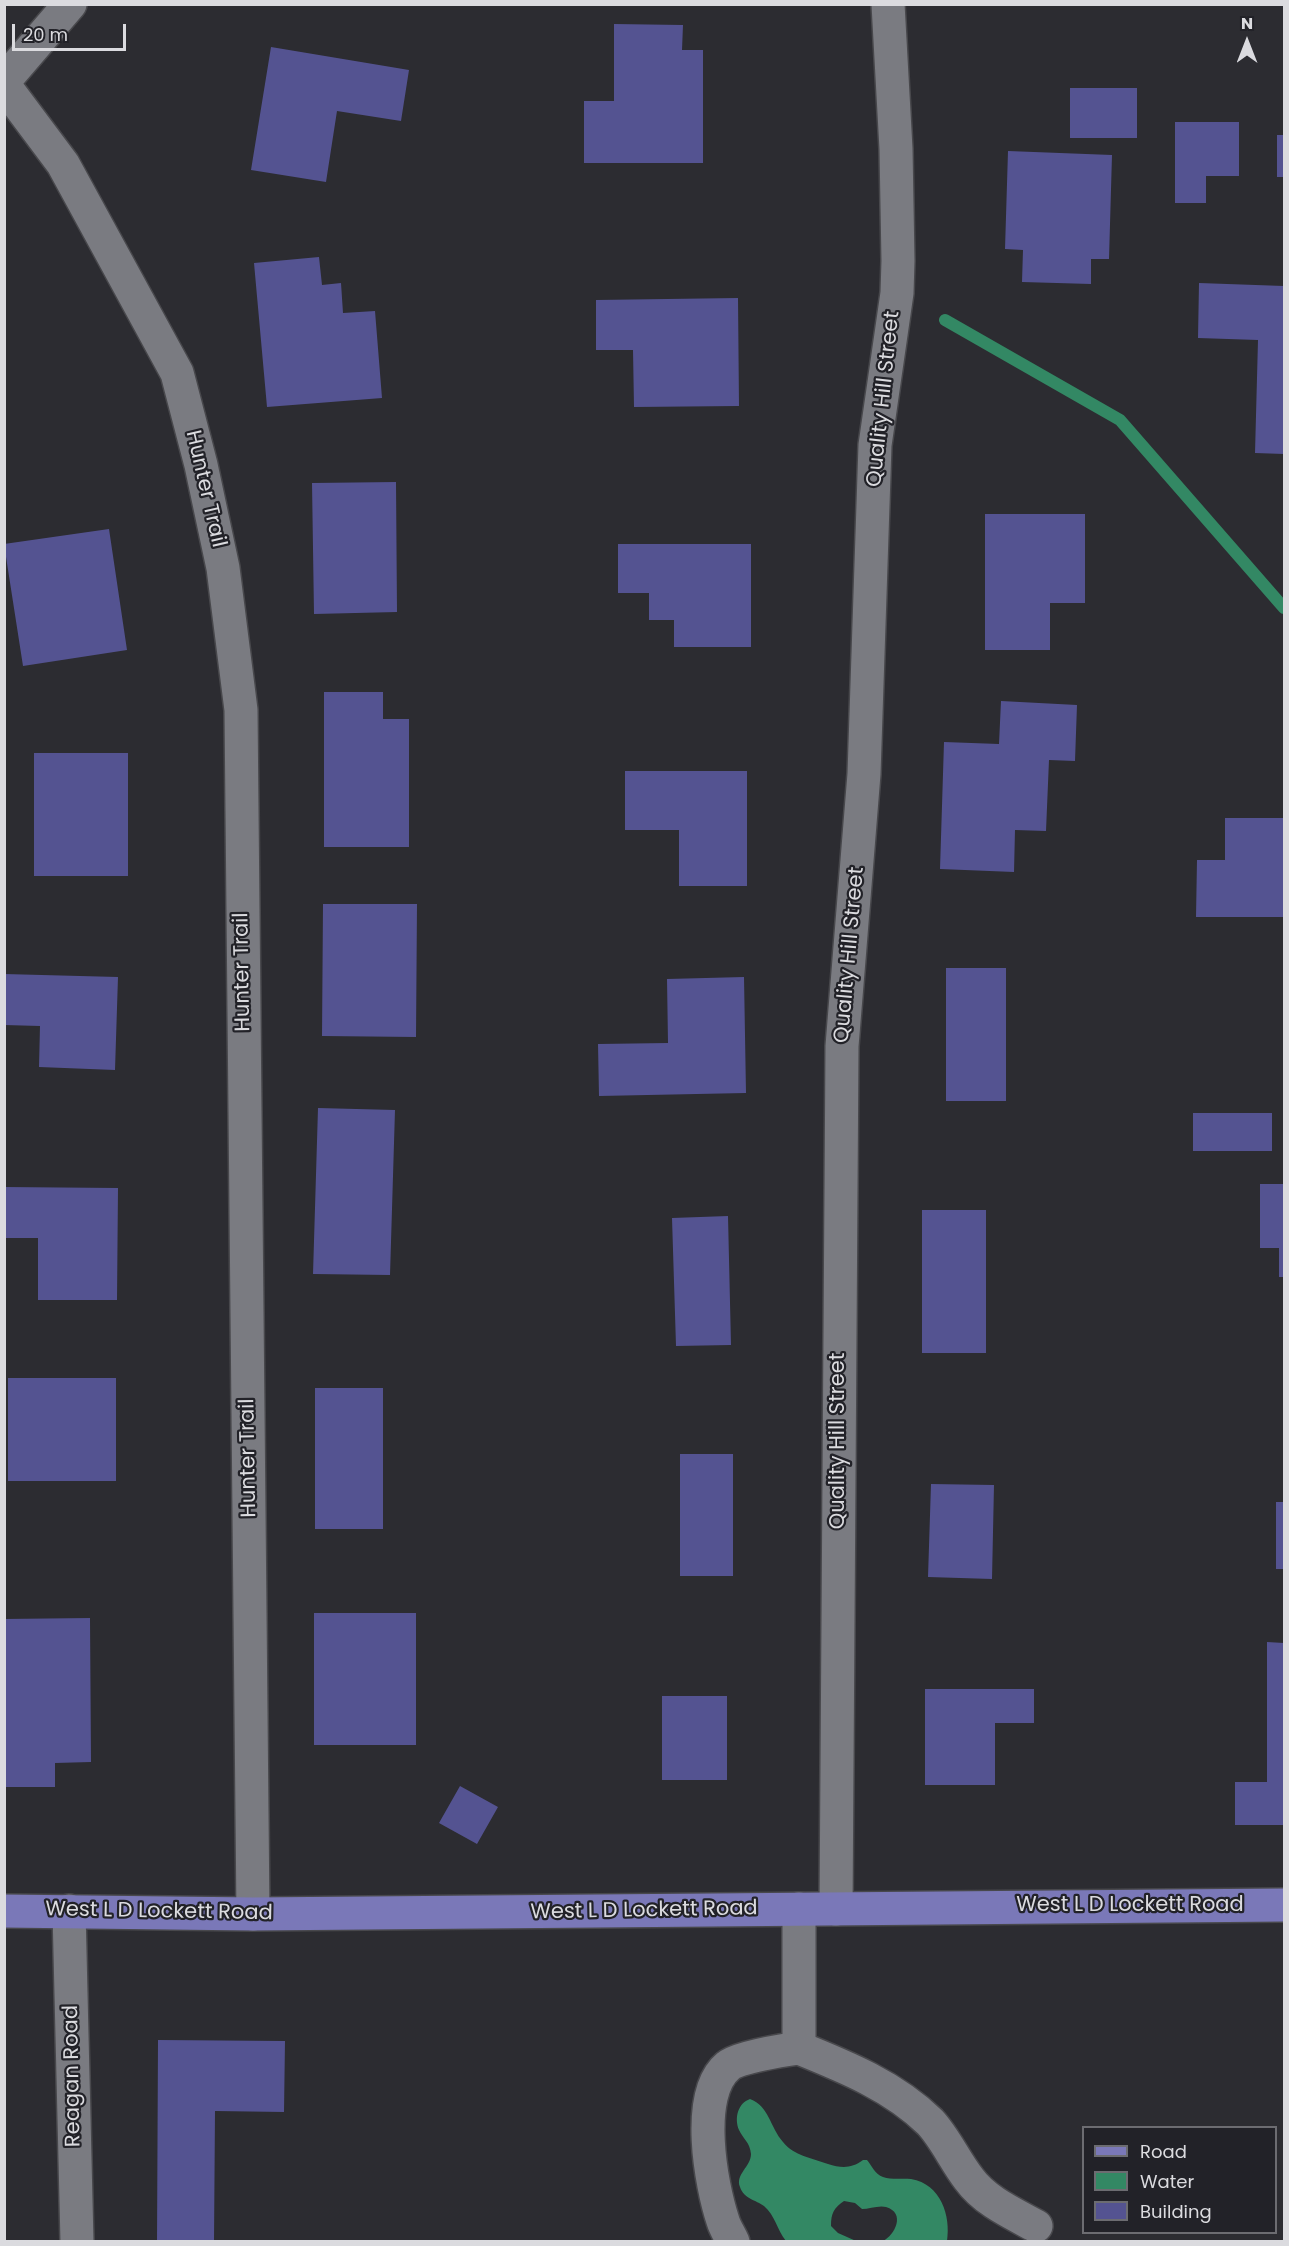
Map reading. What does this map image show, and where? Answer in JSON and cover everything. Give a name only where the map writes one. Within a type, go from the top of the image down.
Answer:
[{"type":"main road","name":"West L D Lockett Road","points":[[4,1911],[253,1914],[1284,1905]]},
{"type":"street","points":[[4,83],[70,4]]},
{"type":"street","name":"Quality Hill Street","points":[[836,1909],[842,1046],[864,774],[875,445],[897,293],[896,149],[888,4]]},
{"type":"street","name":"Hunter Trail","points":[[4,83],[63,164],[177,373],[201,465],[223,568],[241,710],[253,1914]]},
{"type":"street","points":[[799,1909],[799,2048]]},
{"type":"street","name":"Reagan Road","points":[[69,1911],[76,2241]]},
{"type":"street","points":[[733,2241],[723,2223],[711,2172],[707,2115],[716,2082],[728,2065],[767,2053],[799,2048],[855,2071],[897,2095],[931,2123],[970,2181],[994,2202],[1036,2226]]},
{"type":"water","points":[[750,2099],[765,2112],[787,2147],[798,2154],[842,2167],[867,2160],[880,2176],[911,2179],[930,2187],[942,2202],[947,2221],[947,2241],[883,2241],[894,2229],[896,2214],[886,2207],[862,2209],[855,2203],[844,2201],[834,2211],[831,2226],[838,2233],[856,2241],[786,2241],[768,2210],[747,2197],[740,2187],[741,2174],[749,2163],[751,2154],[739,2130],[737,2116],[740,2107]]},
{"type":"building","points":[[614,24],[683,25],[682,50],[703,50],[703,163],[584,163],[584,101],[614,101]]},
{"type":"building","points":[[271,47],[409,70],[401,121],[337,111],[326,182],[251,170]]},
{"type":"building","points":[[1070,88],[1137,88],[1137,138],[1070,138]]},
{"type":"building","points":[[1175,122],[1239,122],[1239,176],[1206,176],[1206,203],[1175,203]]},
{"type":"building","points":[[1277,135],[1284,135],[1284,177],[1277,177]]},
{"type":"building","points":[[1008,151],[1112,155],[1109,259],[1091,259],[1091,284],[1022,282],[1023,250],[1005,249]]},
{"type":"building","points":[[319,257],[322,285],[341,283],[343,313],[375,311],[382,398],[267,407],[254,263]]},
{"type":"building","points":[[1199,283],[1284,286],[1284,454],[1255,453],[1258,340],[1198,338]]},
{"type":"building","points":[[738,298],[739,406],[634,407],[633,350],[596,350],[596,300]]},
{"type":"building","points":[[396,482],[397,612],[314,614],[312,483]]},
{"type":"building","points":[[985,514],[1085,514],[1085,603],[1050,603],[1050,650],[985,650]]},
{"type":"building","points":[[109,529],[127,650],[23,666],[4,544]]},
{"type":"building","points":[[618,544],[751,544],[751,647],[674,647],[674,620],[649,620],[649,593],[618,593]]},
{"type":"building","points":[[324,692],[383,692],[383,719],[409,719],[409,847],[324,847]]},
{"type":"building","points":[[1001,701],[1077,705],[1075,761],[1049,760],[1046,831],[1015,830],[1014,872],[940,869],[944,742],[999,744]]},
{"type":"building","points":[[34,753],[128,753],[128,876],[34,876]]},
{"type":"building","points":[[625,771],[747,771],[747,886],[679,886],[679,830],[625,830]]},
{"type":"building","points":[[1225,818],[1284,818],[1284,917],[1196,917],[1197,860],[1225,860]]},
{"type":"building","points":[[323,904],[417,904],[416,1037],[322,1036]]},
{"type":"building","points":[[946,968],[1006,968],[1006,1101],[946,1101]]},
{"type":"building","points":[[4,974],[118,977],[115,1070],[39,1067],[40,1026],[4,1025]]},
{"type":"building","points":[[744,977],[746,1093],[599,1096],[598,1044],[668,1043],[667,979]]},
{"type":"building","points":[[318,1108],[395,1110],[390,1275],[313,1274]]},
{"type":"building","points":[[1193,1113],[1272,1113],[1272,1151],[1193,1151]]},
{"type":"building","points":[[1260,1184],[1284,1184],[1284,1277],[1279,1277],[1279,1248],[1260,1248]]},
{"type":"building","points":[[4,1187],[118,1188],[117,1300],[38,1300],[38,1238],[4,1238]]},
{"type":"building","points":[[922,1210],[986,1210],[986,1353],[922,1353]]},
{"type":"building","points":[[728,1216],[731,1345],[676,1346],[672,1218]]},
{"type":"building","points":[[8,1378],[116,1378],[116,1481],[8,1481]]},
{"type":"building","points":[[315,1388],[383,1388],[383,1529],[315,1529]]},
{"type":"building","points":[[680,1454],[733,1454],[733,1576],[680,1576]]},
{"type":"building","points":[[931,1484],[994,1485],[992,1579],[928,1577]]},
{"type":"building","points":[[1276,1502],[1284,1502],[1284,1569],[1276,1569]]},
{"type":"building","points":[[314,1613],[416,1613],[416,1745],[314,1745]]},
{"type":"building","points":[[90,1618],[91,1762],[55,1763],[55,1787],[5,1787],[4,1619]]},
{"type":"building","points":[[1267,1642],[1284,1643],[1284,1825],[1235,1825],[1235,1782],[1267,1782]]},
{"type":"building","points":[[925,1689],[1034,1689],[1034,1723],[995,1723],[995,1785],[925,1785]]},
{"type":"building","points":[[662,1696],[727,1696],[727,1780],[662,1780]]},
{"type":"building","points":[[460,1786],[498,1807],[477,1844],[439,1823]]},
{"type":"building","points":[[158,2040],[285,2041],[284,2112],[215,2111],[214,2242],[157,2242]]},
{"type":"waterway","points":[[945,320],[1120,420],[1284,608]]}]
